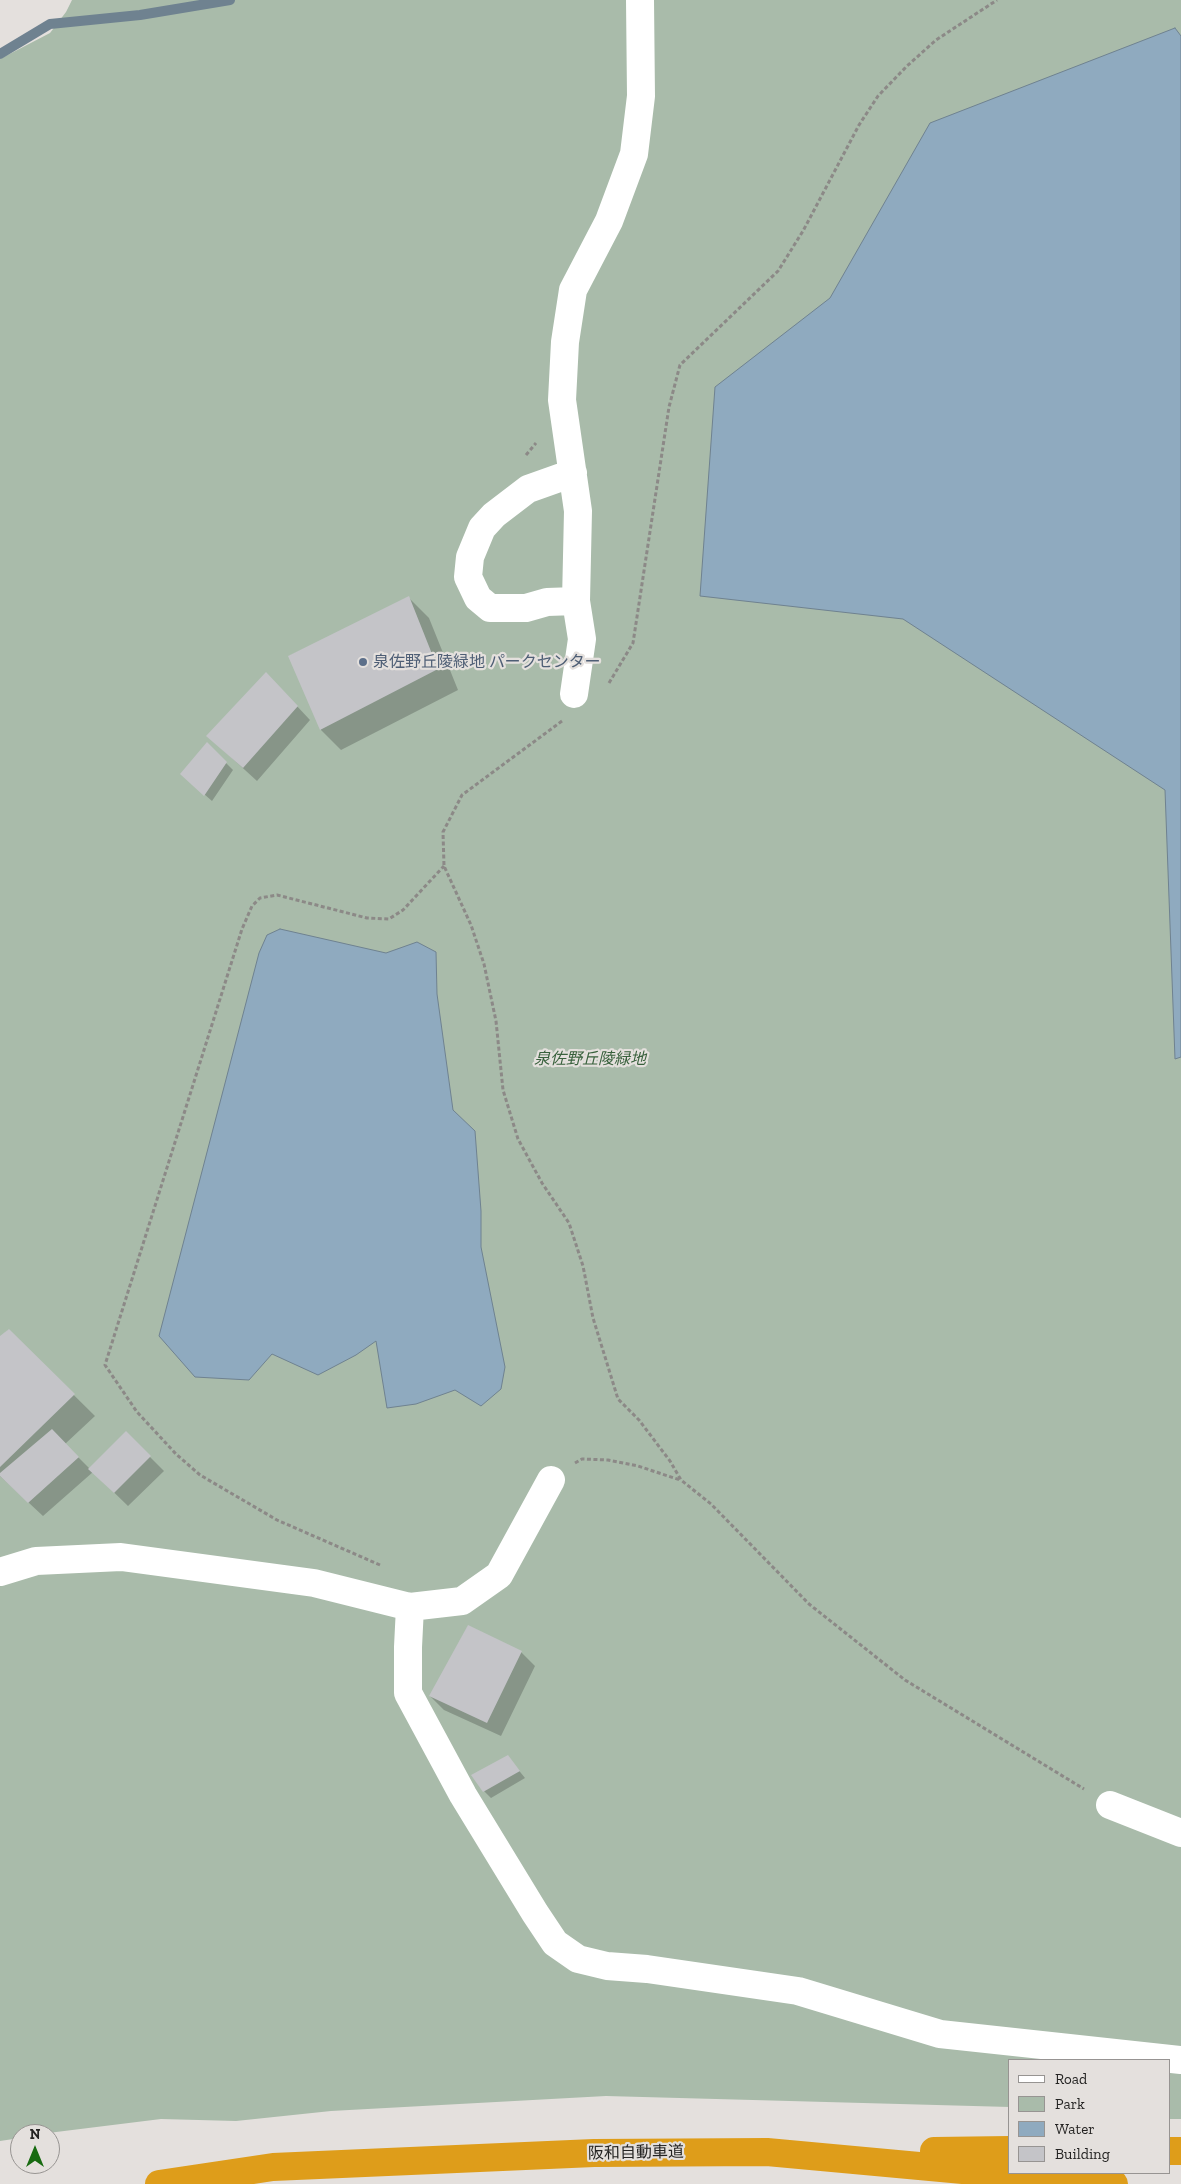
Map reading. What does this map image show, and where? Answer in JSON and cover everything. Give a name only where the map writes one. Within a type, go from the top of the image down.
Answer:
[{"type":"highway","points":[[767,2152],[1008,2150]]},
{"type":"highway","name":"阪和自動車道","points":[[159,2184],[273,2167],[594,2153],[767,2152],[1114,2184]]},
{"type":"lane","points":[[574,694],[582,639],[576,601],[578,511],[562,400],[565,342],[573,290],[609,221],[634,154],[642,96],[640,0]]},
{"type":"lane","points":[[572,473],[528,489],[494,515],[482,528],[470,557],[468,577],[478,598],[490,608],[526,608],[547,602],[576,601]]},
{"type":"lane","points":[[0,1572],[36,1561],[121,1557],[314,1583],[410,1607],[462,1600],[499,1575],[551,1480]]},
{"type":"lane","points":[[410,1607],[408,1693],[464,1795],[535,1912],[555,1943],[578,1959],[608,1966],[647,1969],[798,1991],[940,2034],[1181,2060]]},
{"type":"lane","points":[[1110,1805],[1181,1833]]},
{"type":"path","points":[[606,686],[633,643],[668,416],[680,364],[778,271],[803,231],[859,125],[878,96],[936,40],[996,0]]},
{"type":"path","points":[[562,720],[462,795],[443,832],[444,866],[471,926],[484,964],[496,1021],[503,1090],[518,1139],[542,1183],[569,1223],[583,1266],[593,1318],[618,1399],[639,1420],[670,1461],[681,1480]]},
{"type":"path","points":[[387,1568],[278,1520],[200,1475],[176,1454],[137,1412],[105,1365],[242,929],[252,906],[260,898],[278,895],[367,918],[389,919],[403,910],[444,866]]},
{"type":"path","points":[[551,1480],[567,1467],[582,1460],[608,1460],[638,1466],[681,1480],[711,1504],[809,1604],[905,1680],[1110,1805]]},
{"type":"green space","name":"泉佐野丘陵緑地","points":[[72,0],[1181,0],[1181,2119],[1171,2119],[1171,2059],[1008,2059],[1008,2107],[606,2096],[331,2111],[236,2121],[161,2119],[60,2132],[60,2124],[10,2124],[10,2140],[0,2141],[0,59],[50,33],[66,12]]},
{"type":"water","points":[[1175,28],[1181,36],[1181,1057],[1175,1059],[1165,790],[903,619],[700,596],[715,387],[830,298],[930,123]]},
{"type":"water","points":[[280,929],[386,953],[417,942],[436,952],[437,994],[453,1110],[475,1131],[481,1211],[481,1247],[505,1367],[501,1389],[481,1406],[455,1390],[416,1404],[387,1408],[376,1341],[356,1355],[318,1375],[272,1354],[249,1380],[195,1377],[159,1336],[259,953],[267,935]]},
{"type":"building","name":"泉佐野丘陵緑地 パークセンター","points":[[409,596],[438,669],[320,730],[288,656]]},
{"type":"building","points":[[266,672],[298,706],[243,768],[206,736]]},
{"type":"building","points":[[207,742],[227,762],[204,796],[180,774]]},
{"type":"building","points":[[9,1329],[75,1394],[0,1467],[0,1336]]},
{"type":"building","points":[[52,1429],[79,1457],[28,1503],[0,1476],[0,1473]]},
{"type":"building","points":[[126,1431],[151,1456],[114,1493],[88,1469]]},
{"type":"building","points":[[468,1625],[522,1651],[487,1723],[429,1696]]},
{"type":"building","points":[[508,1755],[520,1771],[483,1792],[471,1775]]},
{"type":"waterway","points":[[0,54],[50,24],[140,15],[230,0]]},
{"type":"place","name":"泉佐野丘陵緑地 パークセンター","points":[[363,662]]}]
